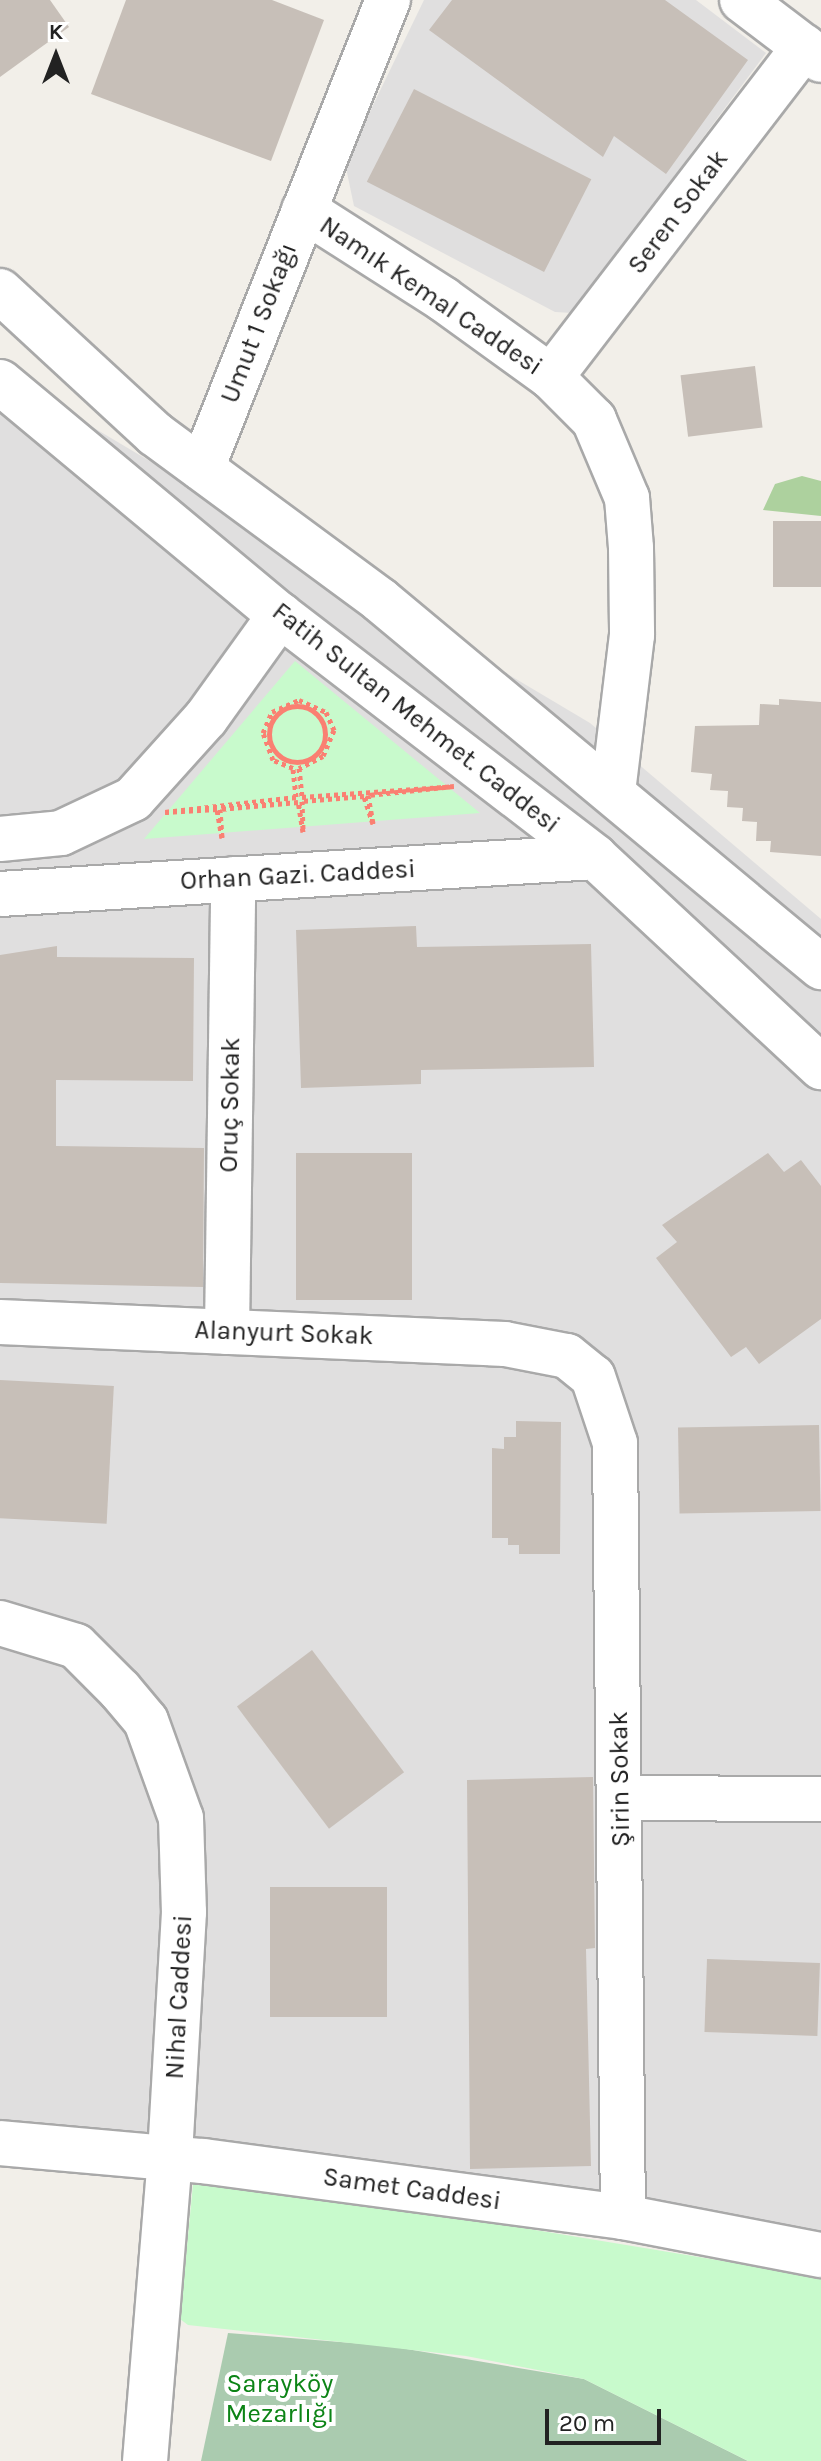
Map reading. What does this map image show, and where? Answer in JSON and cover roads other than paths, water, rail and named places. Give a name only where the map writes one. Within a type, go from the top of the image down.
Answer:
[{"type":"street","name":"Umut 1 Sokağı","points":[[202,468],[388,0]]},
{"type":"street","points":[[742,0],[813,53]]},
{"type":"street","name":"Seren Sokak","points":[[551,377],[813,53]]},
{"type":"street","name":"Namık Kemal Caddesi","points":[[304,210],[551,377],[594,420],[627,498],[632,635],[613,793]]},
{"type":"street","points":[[0,291],[155,434],[380,600],[821,967]]},
{"type":"street","name":"Fatih Sultan Mehmet. Caddesi","points":[[0,382],[280,615],[595,857],[821,1067]]},
{"type":"street","points":[[0,839],[61,833],[133,799],[206,718],[280,615]]},
{"type":"street","name":"Orhan Gazi. Caddesi","points":[[0,894],[595,857]]},
{"type":"street","name":"Oruç Sokak","points":[[227,1332],[233,879]]},
{"type":"street","name":"Alanyurt Sokak","points":[[0,1322],[408,1336],[541,1348],[567,1356]]},
{"type":"street","name":"Şirin Sokak","points":[[567,1356],[593,1377],[615,1443],[623,2217]]},
{"type":"street","name":"Nihal Caddesi","points":[[0,1623],[76,1646],[146,1721],[171,1780],[181,1818],[184,1912],[170,2157],[145,2461]]},
{"type":"street","points":[[621,1798],[821,1799]]},
{"type":"street","name":"Samet Caddesi","points":[[0,2143],[170,2157],[623,2217],[821,2255]]},
{"type":"park label","name":"Sarayköy Mezarlığı","points":[[280,2399]]}]
